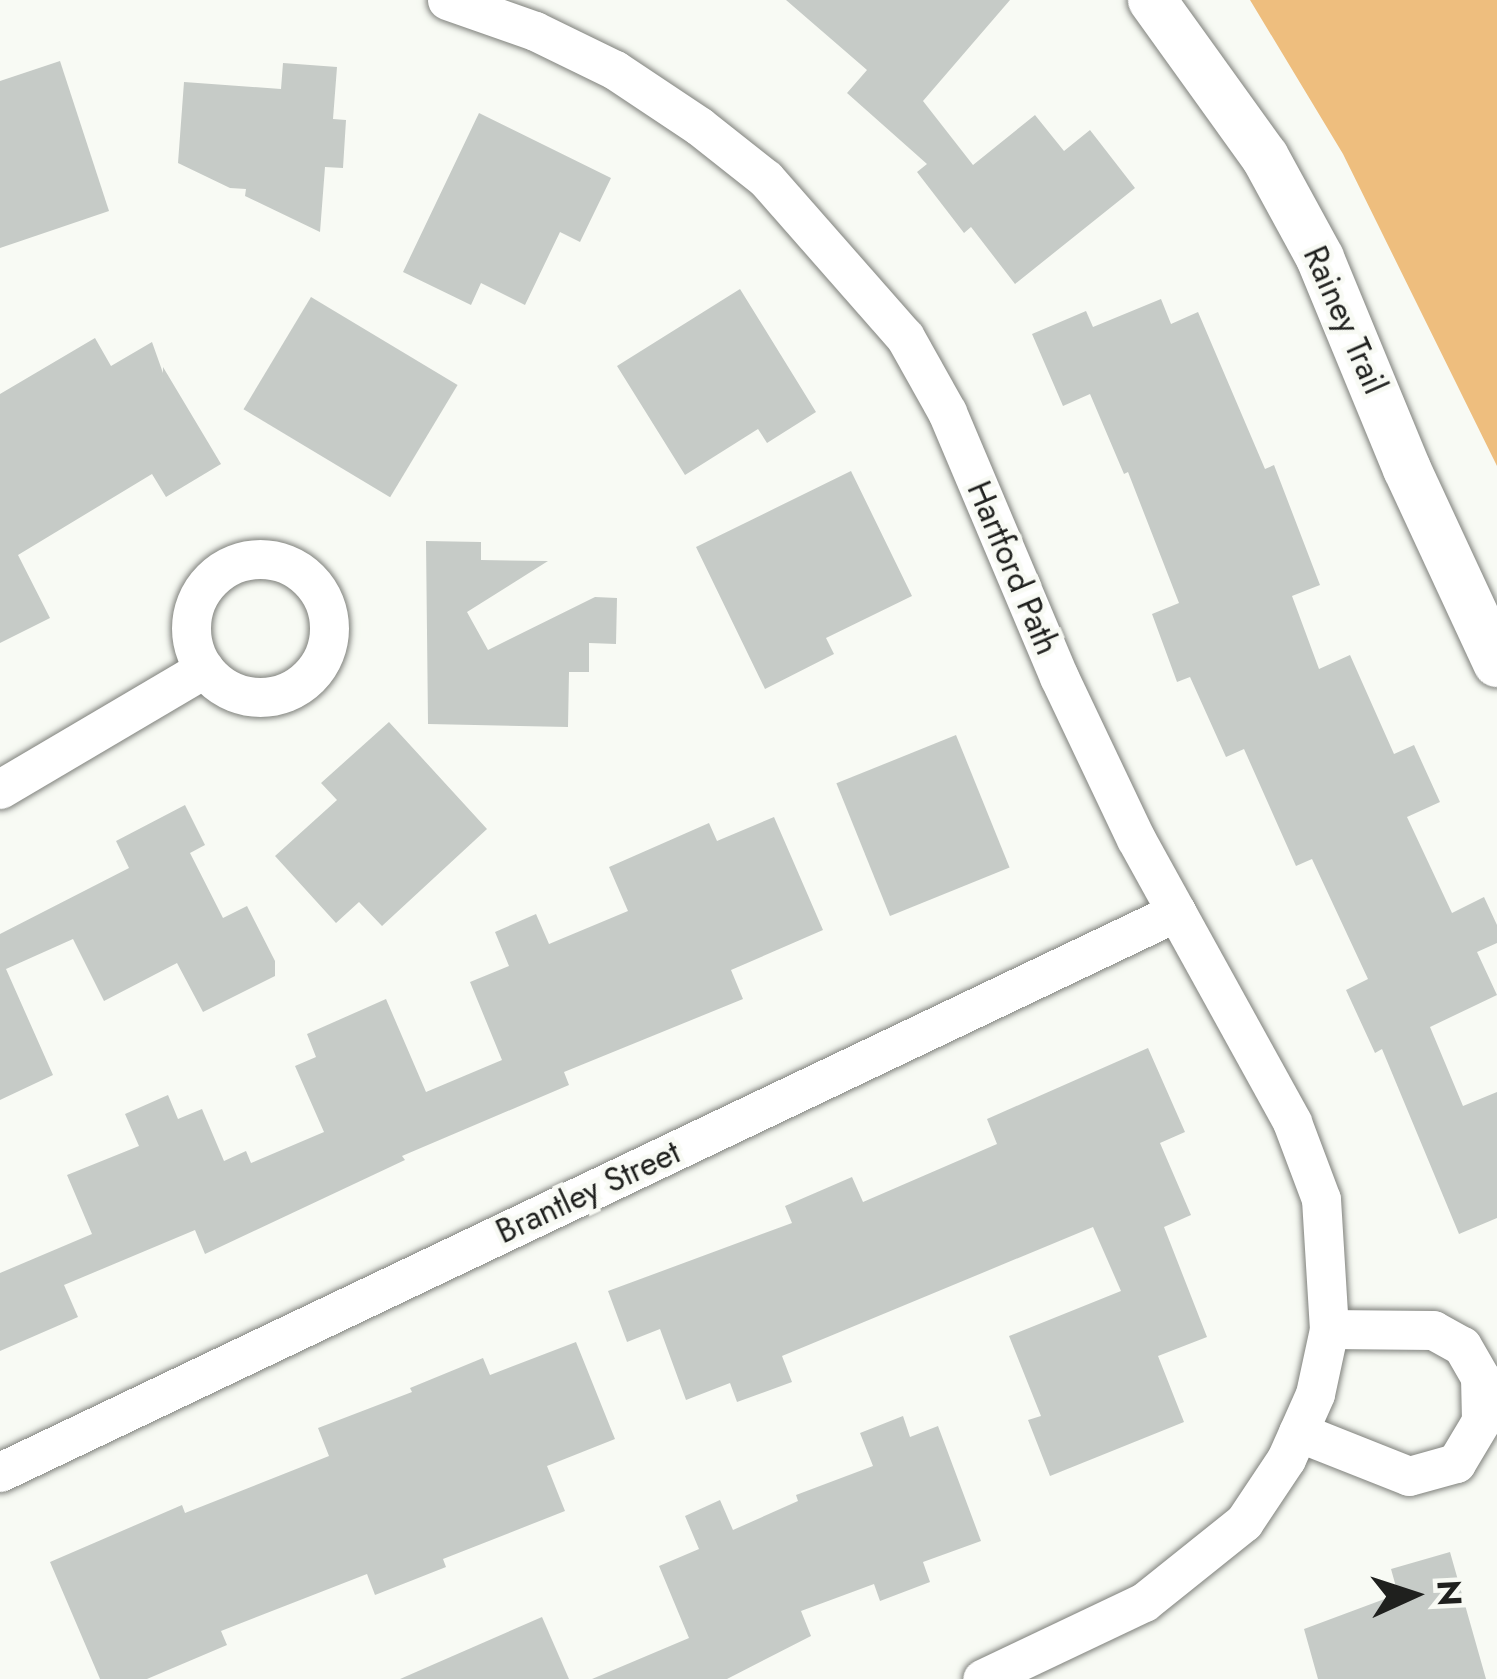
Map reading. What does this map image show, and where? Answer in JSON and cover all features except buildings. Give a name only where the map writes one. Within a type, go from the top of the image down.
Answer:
[{"type":"street","name":"Hartford Path","points":[[447,0],[535,31],[615,70],[699,126],[766,179],[905,337],[946,412],[1059,677],[1176,912],[1292,1122],[1321,1199],[1329,1329],[1315,1394],[1244,1522],[1144,1602],[982,1679]]},
{"type":"street","name":"Rainey Trail","points":[[1152,0],[1265,157],[1320,258],[1407,469],[1497,663]]},
{"type":"street","points":[[0,789],[204,669]]},
{"type":"street","name":"Brantley Street","points":[[0,1472],[1176,912]]},
{"type":"street","points":[[1298,1432],[1408,1476],[1456,1463],[1480,1420],[1480,1377],[1462,1346],[1433,1330],[1329,1329]]},
{"type":"shaded area","points":[[1250,0],[1497,0],[1497,466],[1343,154]]}]
